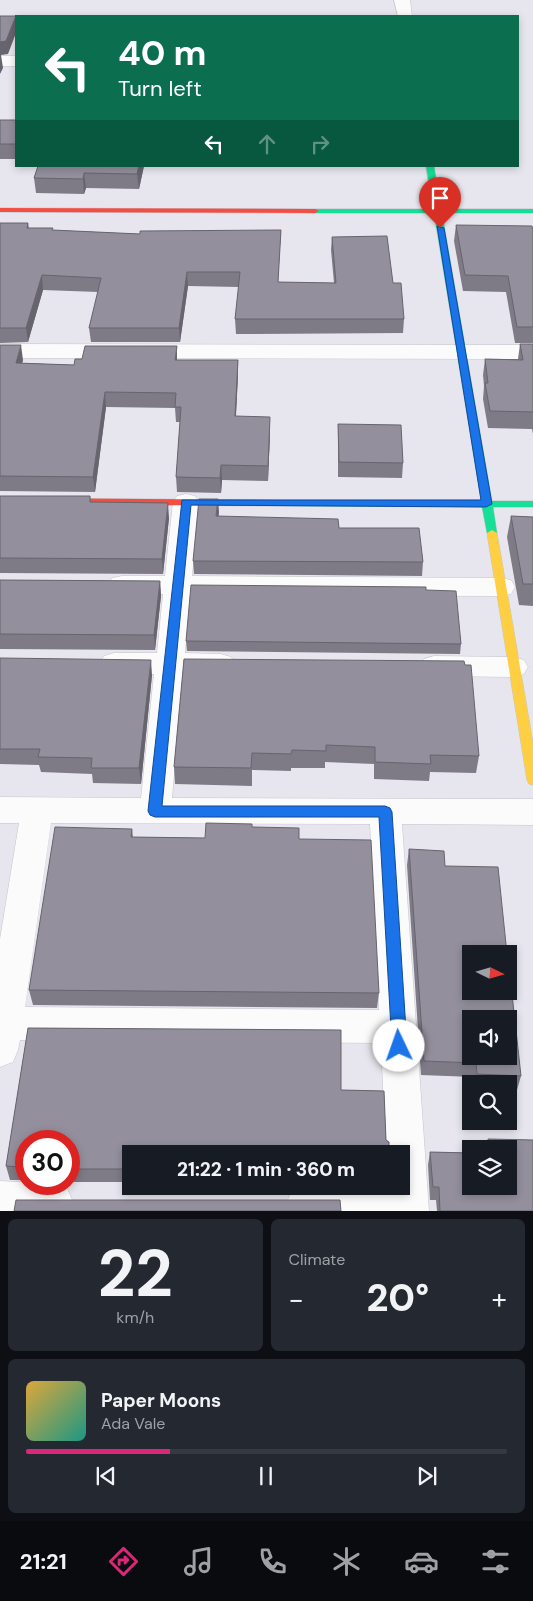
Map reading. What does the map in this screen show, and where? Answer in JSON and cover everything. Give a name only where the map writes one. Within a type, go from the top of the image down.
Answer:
[{"type":"street","points":[[402,0],[405,15]]},
{"type":"street","points":[[0,61],[15,61]]},
{"type":"street","points":[[430,167],[514,667],[527,714],[533,780]]},
{"type":"street","points":[[0,210],[533,211]]},
{"type":"street","points":[[0,351],[533,352]]},
{"type":"street","points":[[0,501],[533,504]]},
{"type":"street","points":[[155,811],[186,502]]},
{"type":"street","points":[[99,584],[501,587]]},
{"type":"street","points":[[90,662],[248,664]]},
{"type":"street","points":[[406,666],[514,667]]},
{"type":"street","points":[[0,810],[533,812]]},
{"type":"street","points":[[37,810],[2,1037],[398,1027]]},
{"type":"street","points":[[385,812],[409,1211]]},
{"type":"street","points":[[0,1201],[90,1203]]},
{"type":"street","points":[[270,1208],[390,1211]]},
{"type":"building","points":[[0,16],[15,16],[6,41],[0,42]]},
{"type":"building","points":[[0,120],[15,120],[15,144],[0,144]]},
{"type":"building","points":[[38,167],[139,167],[137,174],[84,173],[83,179],[34,178]]},
{"type":"building","points":[[0,223],[28,223],[27,228],[53,228],[52,230],[140,234],[140,231],[281,230],[278,282],[336,283],[332,237],[387,236],[393,283],[401,283],[404,319],[235,319],[240,272],[187,272],[179,328],[89,328],[101,278],[42,275],[26,328],[0,328]]},
{"type":"building","points":[[456,225],[532,226],[533,327],[517,327],[508,276],[465,275]]},
{"type":"building","points":[[520,344],[533,344],[533,412],[490,411],[485,383],[488,383],[485,359],[523,360]]},
{"type":"building","points":[[0,345],[21,345],[16,363],[74,365],[75,359],[82,359],[85,346],[177,346],[175,360],[238,360],[235,416],[270,417],[268,466],[221,465],[220,478],[176,477],[181,407],[175,407],[176,393],[105,392],[93,477],[0,476]]},
{"type":"building","points":[[338,424],[401,425],[403,463],[339,462]]},
{"type":"building","points":[[0,496],[90,496],[90,502],[168,503],[162,559],[0,558]]},
{"type":"building","points":[[199,499],[218,499],[216,516],[338,519],[339,528],[419,528],[423,562],[193,561]]},
{"type":"building","points":[[511,516],[533,517],[533,584],[523,584]]},
{"type":"building","points":[[0,580],[160,581],[154,635],[0,634]]},
{"type":"building","points":[[191,585],[426,587],[426,590],[456,591],[461,644],[186,641]]},
{"type":"building","points":[[0,658],[151,660],[139,768],[91,768],[92,758],[38,757],[40,749],[0,749]]},
{"type":"building","points":[[184,659],[464,661],[465,665],[471,665],[479,756],[430,755],[431,764],[375,762],[375,747],[326,745],[326,751],[292,750],[291,754],[252,753],[251,768],[174,767]]},
{"type":"building","points":[[206,823],[252,824],[252,827],[299,828],[299,839],[371,840],[379,993],[29,990],[55,827],[132,829],[131,837],[205,838]]},
{"type":"building","points":[[409,849],[444,851],[445,866],[498,867],[506,945],[462,945],[462,1000],[513,1000],[514,1010],[462,1010],[462,1062],[424,1061]]},
{"type":"building","points":[[28,1028],[341,1030],[341,1090],[384,1091],[386,1140],[389,1142],[389,1145],[122,1145],[122,1169],[80,1169],[80,1130],[15,1130],[15,1167],[6,1166]]},
{"type":"building","points":[[517,1040],[521,1076],[477,1074],[476,1065],[517,1065]]},
{"type":"building","points":[[488,1139],[533,1140],[533,1211],[440,1211],[439,1187],[433,1187],[430,1152],[462,1153],[462,1195],[517,1195],[517,1140]]},
{"type":"building","points":[[16,1200],[340,1200],[341,1211],[14,1211]]},
{"type":"traffic: fast","points":[[430,167],[492,533]]},
{"type":"traffic: fast","points":[[315,211],[533,211]]},
{"type":"traffic: fast","points":[[275,503],[533,504]]},
{"type":"traffic: slow","points":[[492,533],[533,780]]},
{"type":"traffic: jam","points":[[0,210],[315,211]]},
{"type":"traffic: jam","points":[[0,501],[275,503]]},
{"type":"route","points":[[399,1046],[385,812],[155,811],[186,502],[486,504],[440,228]]}]
